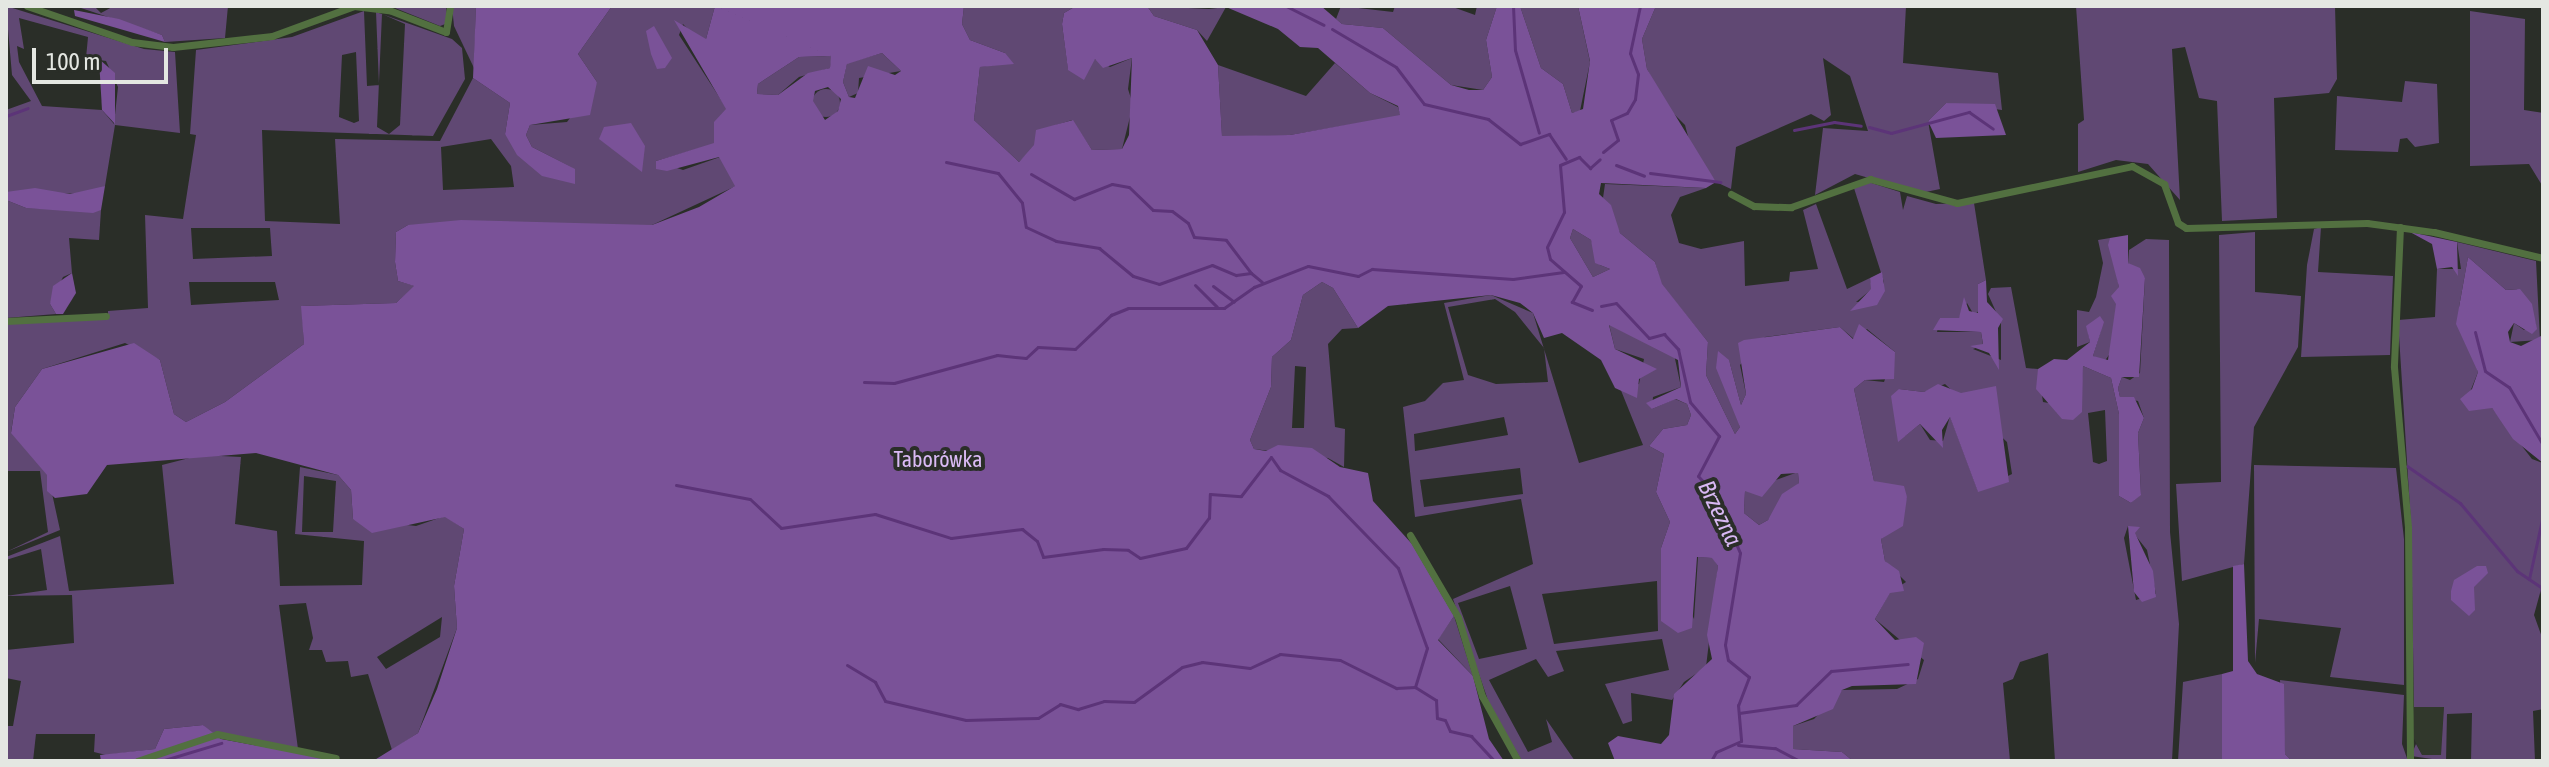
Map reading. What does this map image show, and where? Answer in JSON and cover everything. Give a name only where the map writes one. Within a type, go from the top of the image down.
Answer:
[{"type":"street","points":[[27,6],[132,42],[173,47],[272,36],[354,6],[389,10],[446,32],[450,6]]},
{"type":"street","points":[[1731,194],[1754,206],[1791,207],[1870,179],[1957,203],[2132,166],[2164,184],[2178,223],[2186,228],[2326,222],[2400,227],[2543,258]]},
{"type":"street","points":[[2400,227],[2394,367],[2408,528],[2410,761]]},
{"type":"street","points":[[6,321],[106,316]]},
{"type":"street","points":[[1410,535],[1458,617],[1482,696],[1518,761]]},
{"type":"street","points":[[137,761],[217,734],[336,758]]},
{"type":"shaded area","points":[[6,6],[144,49],[175,52],[180,133],[115,125],[105,186],[89,194],[6,192],[6,110],[31,101],[12,75]],"holes":[[[19,18],[88,37],[86,58],[106,61],[118,87],[114,124],[102,110],[42,106],[19,62],[17,46],[24,49]]]},
{"type":"shaded area","points":[[75,6],[94,6],[101,13],[114,6],[228,6],[225,38],[165,42],[162,35]]},
{"type":"shaded area","points":[[390,6],[446,6],[448,23],[440,26]]},
{"type":"shaded area","points":[[452,6],[476,6],[474,68],[454,26]]},
{"type":"shaded area","points":[[612,6],[715,6],[706,39],[697,39],[683,24],[679,35],[727,109],[714,144],[656,161],[683,170],[720,157],[736,186],[652,225],[408,225],[396,232],[395,262],[398,281],[415,286],[396,303],[302,306],[304,344],[225,402],[186,422],[174,414],[160,360],[125,343],[42,369],[15,407],[11,432],[48,475],[60,530],[6,552],[48,532],[40,471],[6,471],[6,324],[108,318],[108,311],[148,308],[145,215],[183,219],[196,135],[190,134],[196,50],[292,37],[364,11],[367,86],[379,85],[377,127],[389,134],[400,125],[405,24],[384,15],[452,39],[462,48],[465,79],[433,136],[262,130],[265,221],[340,224],[335,139],[440,141],[473,78],[510,103],[505,134],[575,169],[532,147],[526,135],[530,125],[567,122],[597,82],[578,54]],"holes":[[[356,52],[359,121],[354,123],[339,117],[342,55]],[[491,139],[511,166],[514,187],[443,190],[441,147]],[[191,228],[270,228],[272,256],[193,259]],[[189,282],[275,282],[279,300],[191,305]]]},
{"type":"shaded area","points":[[964,6],[1076,6],[1064,13],[1062,24],[1068,69],[1095,59],[1110,67],[1132,58],[1128,89],[1133,105],[1122,149],[1092,150],[1072,120],[1056,125],[1019,162],[974,120],[980,67],[1001,64],[1005,53],[970,40],[962,24]]},
{"type":"shaded area","points":[[1147,6],[1226,7],[1207,41],[1197,30],[1154,16]]},
{"type":"shaded area","points":[[1341,6],[1393,12],[1395,6],[1450,6],[1475,15],[1477,6],[1497,6],[1486,40],[1492,77],[1483,90],[1451,85],[1383,28],[1342,24],[1336,19]]},
{"type":"shaded area","points":[[1520,6],[1578,6],[1590,62],[1580,111],[1572,113],[1563,84],[1541,68]]},
{"type":"shaded area","points":[[1656,6],[1906,6],[1903,63],[1998,73],[2002,110],[1946,103],[1928,121],[1940,189],[1921,193],[1855,174],[1815,195],[1823,128],[1868,131],[1850,76],[1823,58],[1831,115],[1824,121],[1811,114],[1736,147],[1731,189],[1716,182],[1692,151],[1685,125],[1666,106],[1647,69],[1642,39]]},
{"type":"shaded area","points":[[2076,6],[2335,6],[2337,79],[2329,93],[2274,98],[2277,218],[2222,221],[2217,101],[2199,98],[2185,47],[2172,49],[2180,200],[2148,164],[2116,160],[2078,172],[2078,124],[2084,120]]},
{"type":"shaded area","points":[[2470,11],[2525,19],[2524,110],[2543,113],[2543,187],[2529,164],[2470,166]]},
{"type":"shaded area","points":[[376,12],[382,14],[379,83]]},
{"type":"shaded area","points":[[882,53],[901,71],[859,78],[858,93],[849,97],[843,82],[847,63]]},
{"type":"shaded area","points":[[832,56],[830,68],[799,77],[778,95],[757,94],[758,84],[799,57]]},
{"type":"shaded area","points":[[1335,63],[1370,93],[1398,107],[1401,116],[1290,135],[1222,137],[1218,65],[1306,96]]},
{"type":"shaded area","points":[[2405,81],[2437,84],[2439,143],[2415,147],[2407,138],[2400,139],[2398,152],[2335,150],[2337,96],[2402,102]]},
{"type":"shaded area","points":[[826,89],[836,93],[840,103],[836,113],[826,117],[816,113],[812,103],[816,93]]},
{"type":"shaded area","points":[[1865,181],[1900,192],[1903,210],[1907,196],[1936,204],[1974,203],[1986,280],[1978,284],[1981,309],[1974,315],[1967,303],[1959,318],[1940,318],[1937,332],[1981,332],[1983,345],[1973,349],[2001,360],[2001,323],[1988,294],[1991,288],[2011,287],[2026,368],[2038,369],[2043,402],[2054,404],[2057,413],[2081,394],[2083,366],[2111,378],[2119,414],[2119,496],[2131,503],[2141,494],[2138,433],[2144,418],[2138,401],[2120,397],[2118,388],[2122,377],[2130,380],[2140,373],[2145,278],[2128,263],[2129,250],[2146,239],[2169,240],[2170,532],[2179,624],[2172,761],[2055,761],[2048,653],[2020,662],[2013,679],[2003,683],[2010,761],[1853,761],[1842,752],[1793,749],[1793,726],[1814,719],[1842,690],[1897,689],[1918,679],[1924,660],[1875,619],[1890,592],[1906,582],[1885,561],[1881,539],[1895,527],[1907,497],[1874,481],[1854,389],[1865,380],[1884,382],[1895,352],[1867,329],[1854,339],[1840,327],[1765,337],[1740,365],[1746,394],[1741,405],[1729,360],[1740,427],[1735,434],[1706,375],[1708,342],[1661,284],[1655,262],[1620,233],[1603,198],[1605,184],[1706,188],[1680,197],[1671,215],[1679,243],[1701,249],[1744,241],[1745,286],[1789,281],[1790,272],[1818,269],[1803,210],[1816,204],[1847,289],[1870,278],[1872,289],[1856,302],[1879,301],[1884,282],[1853,185]],"holes":[[[1945,384],[2007,442],[2012,474],[1978,491],[1950,416],[1943,441],[1930,440],[1920,424],[1905,436],[1899,389],[1924,392]],[[2105,410],[2107,461],[2099,464],[2093,462],[2088,413]],[[2128,526],[2147,550],[2156,594],[2136,600],[2124,538]]]},
{"type":"shaded area","points":[[6,200],[26,208],[101,210],[99,240],[69,238],[72,273],[63,277],[50,304],[56,314],[6,318]]},
{"type":"shaded area","points":[[2321,227],[2318,272],[2393,276],[2390,355],[2301,357],[2307,265],[2314,229]]},
{"type":"shaded area","points":[[1573,229],[1591,240],[1600,265],[1610,269],[1593,277],[1570,238]]},
{"type":"shaded area","points":[[2255,232],[2255,292],[2301,296],[2298,347],[2254,427],[2244,564],[2182,581],[2176,484],[2221,482],[2219,235]]},
{"type":"shaded area","points":[[2110,238],[2119,287],[2111,352],[2104,362],[2093,356],[2101,330],[2088,332],[2090,342],[2077,347],[2077,310],[2089,312],[2096,297],[2103,263],[2098,240]]},
{"type":"shaded area","points":[[2457,242],[2536,261],[2540,340],[2510,342],[2514,323],[2524,330],[2536,324],[2517,289],[2506,290],[2468,257],[2459,307],[2478,372],[2470,392],[2492,408],[2532,459],[2543,463],[2543,582],[2534,615],[2543,640],[2543,709],[2533,711],[2535,761],[2471,761],[2472,713],[2447,714],[2446,761],[2411,756],[2416,744],[2422,755],[2441,755],[2444,707],[2414,707],[2411,524],[2398,320],[2435,317],[2437,269],[2461,269]]},
{"type":"shaded area","points":[[1322,282],[1333,288],[1358,328],[1342,329],[1328,344],[1335,427],[1345,429],[1344,467],[1328,458],[1254,449],[1250,440],[1271,387],[1272,357],[1291,340],[1303,295]],"holes":[[[1295,366],[1306,367],[1304,428],[1292,428]]]},
{"type":"shaded area","points":[[1491,295],[1533,313],[1544,347],[1515,312],[1495,299],[1448,307],[1468,375],[1496,384],[1548,382],[1544,349],[1579,463],[1643,445],[1620,388],[1639,384],[1644,359],[1615,349],[1609,324],[1674,354],[1681,387],[1653,397],[1652,409],[1675,399],[1687,404],[1691,415],[1687,425],[1663,429],[1649,446],[1664,454],[1656,492],[1670,522],[1661,548],[1694,619],[1698,557],[1713,558],[1718,566],[1706,667],[1684,682],[1672,700],[1631,693],[1632,721],[1623,724],[1605,684],[1669,670],[1662,639],[1556,651],[1564,671],[1548,677],[1536,659],[1489,680],[1528,752],[1552,742],[1546,719],[1575,761],[1522,761],[1490,706],[1453,599],[1533,564],[1521,499],[1415,517],[1403,407],[1425,401],[1443,383],[1464,380],[1444,303]],"holes":[[[1504,417],[1508,435],[1415,451],[1414,434]],[[1520,468],[1523,494],[1424,507],[1420,480]],[[1657,581],[1658,631],[1554,644],[1542,594]],[[1510,586],[1527,649],[1479,659],[1458,603]]]},
{"type":"shaded area","points":[[201,455],[241,457],[235,524],[277,531],[280,586],[362,585],[364,541],[295,534],[300,467],[338,475],[351,490],[353,519],[416,526],[445,516],[464,529],[454,586],[457,628],[418,733],[392,750],[368,674],[351,677],[348,661],[326,662],[322,650],[309,650],[313,638],[306,603],[279,605],[298,749],[210,733],[203,725],[164,729],[155,749],[106,755],[94,752],[95,734],[36,734],[33,761],[6,761],[6,726],[13,726],[21,681],[6,678],[6,650],[74,643],[72,595],[6,596],[47,590],[41,549],[6,560],[6,557],[60,536],[69,591],[174,584],[162,465]],"holes":[[[304,476],[336,481],[333,532],[302,532]],[[442,617],[440,637],[386,669],[377,657]]]},
{"type":"shaded area","points":[[2254,465],[2396,468],[2404,539],[2404,685],[2330,677],[2341,628],[2259,619],[2255,663]]},
{"type":"shaded area","points":[[1798,472],[1799,483],[1768,520],[1759,525],[1744,513],[1745,491]]},
{"type":"shaded area","points":[[1454,616],[1473,676],[1438,639]]},
{"type":"shaded area","points":[[2222,674],[2222,761],[2178,761],[2183,682]]},
{"type":"shaded area","points":[[2280,680],[2404,695],[2402,744],[2408,761],[2292,761],[2285,754]]},
{"type":"shaded area","points":[[2444,706],[2441,756],[2422,755],[2411,733],[2414,707]]},
{"type":"green space","points":[[476,6],[612,6],[578,54],[597,82],[590,115],[530,125],[526,135],[532,147],[575,169],[575,184],[542,176],[517,155],[505,134],[510,103],[473,78]]},
{"type":"green space","name":"Taborówka","points":[[715,6],[964,6],[962,24],[970,40],[1005,53],[1014,64],[980,67],[974,120],[1019,162],[1034,145],[1036,130],[1073,120],[1092,150],[1122,149],[1129,135],[1132,58],[1103,68],[1095,59],[1084,80],[1068,70],[1062,24],[1064,13],[1076,6],[1147,6],[1154,16],[1197,30],[1218,65],[1222,136],[1290,135],[1400,115],[1398,106],[1370,93],[1318,48],[1300,47],[1278,29],[1226,7],[1189,6],[1321,6],[1342,24],[1383,28],[1451,85],[1483,90],[1492,77],[1486,40],[1497,6],[1520,6],[1541,68],[1563,84],[1572,113],[1583,109],[1590,61],[1578,6],[1656,6],[1642,39],[1647,69],[1716,182],[1706,188],[1601,183],[1599,194],[1611,205],[1620,233],[1655,262],[1662,284],[1708,342],[1706,375],[1735,434],[1740,427],[1716,368],[1718,351],[1729,360],[1741,405],[1746,394],[1738,343],[1744,340],[1840,327],[1853,339],[1859,324],[1895,352],[1894,379],[1865,380],[1854,389],[1874,481],[1904,486],[1907,497],[1903,526],[1881,539],[1885,561],[1899,571],[1904,591],[1890,593],[1875,619],[1895,640],[1916,637],[1924,643],[1916,684],[1852,686],[1842,690],[1833,709],[1793,726],[1793,749],[1842,752],[1853,761],[1615,761],[1608,743],[1618,736],[1661,744],[1669,735],[1674,694],[1712,659],[1707,635],[1718,566],[1712,558],[1697,557],[1692,628],[1678,633],[1661,621],[1661,548],[1670,522],[1656,492],[1664,454],[1649,446],[1663,429],[1687,425],[1691,415],[1687,404],[1676,399],[1652,409],[1646,403],[1681,387],[1678,360],[1609,325],[1615,349],[1657,369],[1639,379],[1637,398],[1615,388],[1601,360],[1562,333],[1544,338],[1533,313],[1520,303],[1491,295],[1388,306],[1358,328],[1333,288],[1322,282],[1303,295],[1291,340],[1272,357],[1271,387],[1250,440],[1254,449],[1266,451],[1278,445],[1312,448],[1340,467],[1368,473],[1373,501],[1412,544],[1454,616],[1438,640],[1473,676],[1489,739],[1504,761],[373,761],[418,733],[437,689],[457,628],[454,586],[464,529],[445,517],[372,533],[353,519],[351,490],[338,475],[256,453],[107,465],[87,494],[55,498],[47,491],[47,475],[11,433],[15,407],[42,369],[134,343],[160,360],[174,414],[186,422],[225,402],[304,344],[301,306],[396,303],[414,286],[398,281],[395,262],[396,232],[408,225],[461,220],[652,225],[699,207],[735,186],[719,157],[667,171],[656,169],[656,161],[714,143],[714,122],[726,109],[674,20],[706,39]],"holes":[[[882,53],[901,71],[895,75],[868,66],[855,98],[849,97],[843,82],[847,64]],[[831,56],[830,68],[808,73],[778,95],[757,94],[758,84],[799,57]],[[828,87],[841,99],[838,111],[825,120],[813,101],[815,91]],[[1573,229],[1591,240],[1595,263],[1610,269],[1593,277],[1570,238]],[[1798,473],[1799,483],[1782,494],[1768,520],[1759,525],[1744,513],[1745,491],[1762,497],[1781,474]]]},
{"type":"green space","points":[[74,10],[119,19],[162,35],[165,42],[75,16]]},
{"type":"green space","points":[[654,26],[672,58],[665,68],[657,69],[651,54],[646,31]]},
{"type":"green space","points":[[99,59],[115,73],[115,124],[102,110]]},
{"type":"green space","points":[[1946,103],[1995,104],[2006,135],[1936,138],[1928,121]]},
{"type":"green space","points":[[631,123],[645,146],[642,172],[599,139],[604,127]]},
{"type":"green space","points":[[105,186],[101,210],[93,213],[26,208],[6,200],[6,192],[35,188],[70,194]]},
{"type":"green space","points":[[2410,232],[2457,242],[2458,276],[2452,267],[2437,269],[2432,244]]},
{"type":"green space","points":[[2128,235],[2128,263],[2140,268],[2145,278],[2139,377],[2122,377],[2118,388],[2120,397],[2134,397],[2144,418],[2138,433],[2141,495],[2131,503],[2119,496],[2119,414],[2111,378],[2083,366],[2082,412],[2073,420],[2062,419],[2036,389],[2038,369],[2054,359],[2067,360],[2090,342],[2086,326],[2100,316],[2104,322],[2093,356],[2108,360],[2116,304],[2111,296],[2119,287],[2108,245],[2110,238]]},
{"type":"green space","points":[[2468,257],[2506,290],[2520,289],[2532,304],[2537,329],[2532,334],[2514,323],[2508,332],[2510,342],[2521,346],[2543,335],[2543,463],[2513,439],[2492,408],[2469,411],[2460,399],[2472,389],[2478,372],[2456,324]]},
{"type":"green space","points":[[1882,272],[1885,291],[1877,305],[1850,311],[1871,289],[1870,278]]},
{"type":"green space","points":[[72,273],[76,293],[63,314],[56,314],[50,304],[53,286]]},
{"type":"green space","points":[[1986,280],[1987,302],[2003,319],[1998,328],[1999,370],[1989,353],[1970,346],[1983,344],[1981,332],[1933,330],[1940,318],[1959,318],[1964,297],[1969,311],[1978,313],[1978,284]]},
{"type":"green space","points":[[1938,384],[1961,393],[1996,386],[2009,482],[1978,492],[1950,417],[1942,430],[1943,448],[1920,424],[1898,442],[1891,396],[1899,389],[1924,392]]},
{"type":"green space","points":[[2128,526],[2140,527],[2135,533],[2153,571],[2156,597],[2142,602],[2134,592]]},
{"type":"green space","points":[[2244,564],[2248,661],[2257,674],[2284,684],[2285,754],[2292,761],[2222,761],[2222,674],[2233,671],[2233,566]]},
{"type":"green space","points":[[2477,566],[2486,566],[2488,573],[2474,587],[2475,610],[2469,616],[2451,600],[2451,591],[2454,580]]},
{"type":"green space","points":[[203,725],[221,739],[340,761],[101,761],[100,755],[155,749],[164,729]]},
{"type":"waterway","points":[[1286,6],[1324,25]]},
{"type":"waterway","points":[[1513,6],[1515,50],[1539,133]]},
{"type":"waterway","name":"Brzezna","points":[[1603,152],[1618,140],[1611,120],[1627,113],[1635,99],[1638,74],[1630,53],[1640,6]]},
{"type":"waterway","points":[[1332,29],[1396,67],[1424,104],[1488,119],[1520,144],[1549,134],[1566,159]]},
{"type":"waterway","points":[[6,116],[28,108]]},
{"type":"waterway","points":[[1869,127],[1891,133],[1969,112],[1993,129]]},
{"type":"waterway","points":[[1794,130],[1834,122],[1861,126]]},
{"type":"waterway","name":"Brzezna","points":[[1592,310],[1572,302],[1581,286],[1550,259],[1547,247],[1564,212],[1560,165],[1579,157],[1590,168],[1600,159]]},
{"type":"waterway","points":[[946,162],[998,173],[1022,203],[1026,227],[1056,241],[1099,248],[1133,276],[1159,284],[1212,265],[1236,275],[1251,273],[1262,282]]},
{"type":"waterway","points":[[1616,165],[1644,176]]},
{"type":"waterway","points":[[1650,173],[1720,182]]},
{"type":"waterway","points":[[1031,174],[1074,199],[1112,184],[1129,187],[1153,210],[1172,211],[1188,223],[1194,237],[1226,240],[1251,273]]},
{"type":"waterway","points":[[864,382],[894,383],[997,355],[1026,358],[1038,347],[1075,349],[1111,315],[1128,308],[1224,308],[1254,287],[1308,266],[1358,276],[1372,269],[1513,279],[1564,272]]},
{"type":"waterway","points":[[1195,285],[1217,307]]},
{"type":"waterway","points":[[1213,286],[1234,302]]},
{"type":"waterway","name":"Brzezna","points":[[1601,306],[1616,303],[1649,338],[1664,334],[1678,349],[1690,402],[1719,436],[1698,476],[1715,494],[1740,553],[1725,645],[1728,660],[1749,677],[1738,705],[1741,741],[1716,752],[1711,761]]},
{"type":"waterway","points":[[2475,332],[2485,371],[2509,387],[2543,445]]},
{"type":"waterway","points":[[676,485],[750,499],[781,528],[875,514],[951,538],[1022,529],[1037,541],[1043,557],[1103,549],[1128,550],[1140,558],[1186,548],[1209,518],[1210,494],[1241,496],[1271,457],[1280,470],[1328,496],[1398,568],[1427,648],[1415,687],[1436,700],[1437,718],[1445,720],[1450,731],[1471,736],[1494,761]]},
{"type":"waterway","points":[[2407,466],[2460,503],[2517,571],[2541,587],[2543,602]]},
{"type":"waterway","points":[[2529,579],[2543,515]]},
{"type":"waterway","points":[[847,665],[875,682],[885,701],[966,720],[1038,718],[1060,704],[1078,709],[1104,701],[1134,702],[1182,667],[1202,662],[1250,668],[1280,654],[1340,660],[1396,688],[1415,687]]},
{"type":"waterway","points":[[1739,713],[1796,705],[1831,671],[1908,664]]},
{"type":"waterway","points":[[161,761],[221,743]]},
{"type":"waterway","points":[[1738,745],[1775,748],[1799,761]]}]
